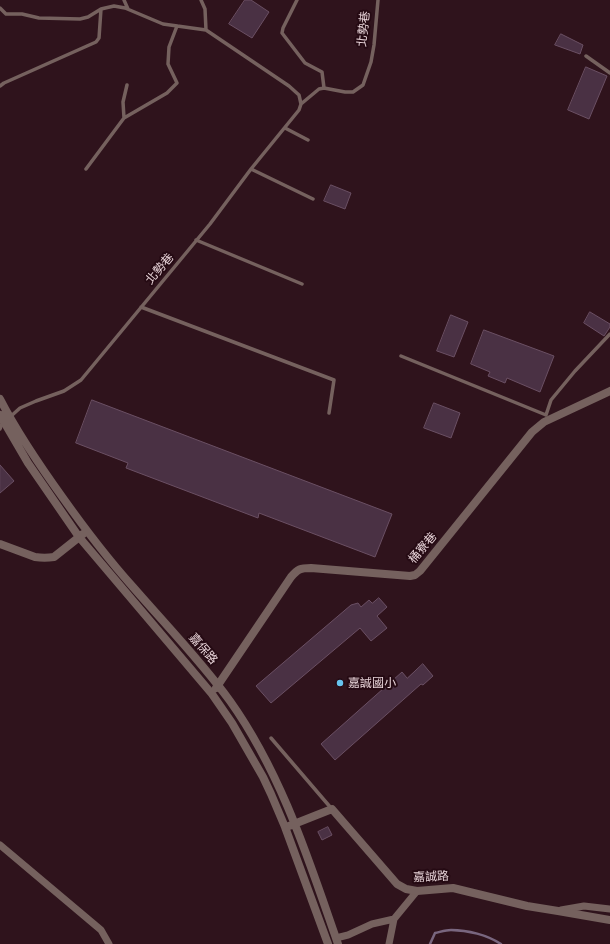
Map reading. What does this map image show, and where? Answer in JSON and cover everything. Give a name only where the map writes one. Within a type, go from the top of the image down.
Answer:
[{"type":"street","name":"桶寮巷","points":[[212,694],[297,570],[311,568],[410,576],[415,575],[420,571],[532,432],[545,418],[610,391]]},
{"type":"street","name":"嘉保路","points":[[0,399],[4,418],[28,463],[79,537],[212,694],[232,723],[268,789],[285,827],[326,943]]},
{"type":"street","name":"嘉保路","points":[[4,418],[87,531],[132,586],[218,685],[243,721],[273,774],[313,872],[337,941]]},
{"type":"street","points":[[0,544],[35,557],[48,558],[54,557],[87,531]]},
{"type":"street","points":[[285,827],[332,809]]},
{"type":"street","name":"嘉誠路","points":[[332,809],[397,884],[406,889],[417,891],[454,888],[527,906],[610,920]]},
{"type":"street","points":[[0,845],[100,930],[109,944]]},
{"type":"street","points":[[389,944],[394,919],[417,891]]},
{"type":"street","points":[[558,911],[584,906],[610,909]]},
{"type":"street","points":[[337,941],[372,924],[394,919]]},
{"type":"lane","points":[[124,0],[128,9]]},
{"type":"lane","points":[[201,0],[205,9],[206,30]]},
{"type":"lane","points":[[297,0],[282,33],[305,63],[322,72],[324,88]]},
{"type":"lane","name":"北勢巷","points":[[4,418],[20,408],[64,391],[81,380],[210,224],[251,169],[299,110],[301,104],[319,89],[324,88],[344,92],[353,92],[363,85],[371,62],[374,45],[378,0]]},
{"type":"lane","points":[[0,8],[6,14],[22,14],[39,18],[80,19],[88,17],[101,8],[114,6],[128,9],[163,24],[206,30],[289,86],[299,96],[301,104]]},
{"type":"lane","points":[[0,86],[96,42],[99,38],[101,8]]},
{"type":"lane","points":[[86,169],[124,118],[167,93],[176,83],[168,64],[169,47],[177,26]]},
{"type":"lane","points":[[586,56],[610,73]]},
{"type":"lane","points":[[124,118],[122,102],[127,85]]},
{"type":"lane","points":[[284,128],[308,140]]},
{"type":"lane","points":[[251,169],[312,200]]},
{"type":"lane","points":[[196,240],[302,284]]},
{"type":"lane","points":[[141,307],[334,380],[329,413]]},
{"type":"lane","points":[[401,356],[545,418],[551,400],[575,371],[610,334]]},
{"type":"lane","points":[[0,429],[4,418]]},
{"type":"lane","name":"嘉誠路","points":[[271,738],[332,809]]},
{"type":"building","points":[[245,0],[251,0],[269,12],[252,38],[229,24]]},
{"type":"building","points":[[561,34],[583,45],[580,54],[555,45]]},
{"type":"building","points":[[586,67],[607,76],[589,119],[568,110]]},
{"type":"building","points":[[331,185],[351,193],[345,209],[324,201]]},
{"type":"building","points":[[590,312],[610,324],[610,327],[604,336],[584,323]]},
{"type":"building","points":[[451,315],[468,322],[454,357],[437,351]]},
{"type":"building","points":[[484,330],[554,356],[540,392],[507,378],[505,383],[488,376],[490,372],[471,364]]},
{"type":"building","points":[[92,400],[392,514],[375,557],[259,513],[258,518],[126,468],[128,463],[76,443]]},
{"type":"building","points":[[434,403],[460,413],[451,438],[424,428]]},
{"type":"building","points":[[0,465],[14,481],[0,493]]},
{"type":"building","points":[[379,598],[387,607],[377,616],[387,628],[371,641],[360,628],[271,703],[256,686],[351,605],[358,603],[361,607],[369,600],[372,603]]},
{"type":"building","points":[[423,664],[433,676],[423,685],[421,684],[335,760],[321,744],[402,672],[407,678]]},
{"type":"building","points":[[328,827],[332,835],[322,840],[318,832]]},
{"type":"waterway","points":[[430,944],[435,933],[451,930],[477,934],[490,938],[501,944]]},
{"type":"place","name":"嘉誠國小","points":[[340,683]]}]
